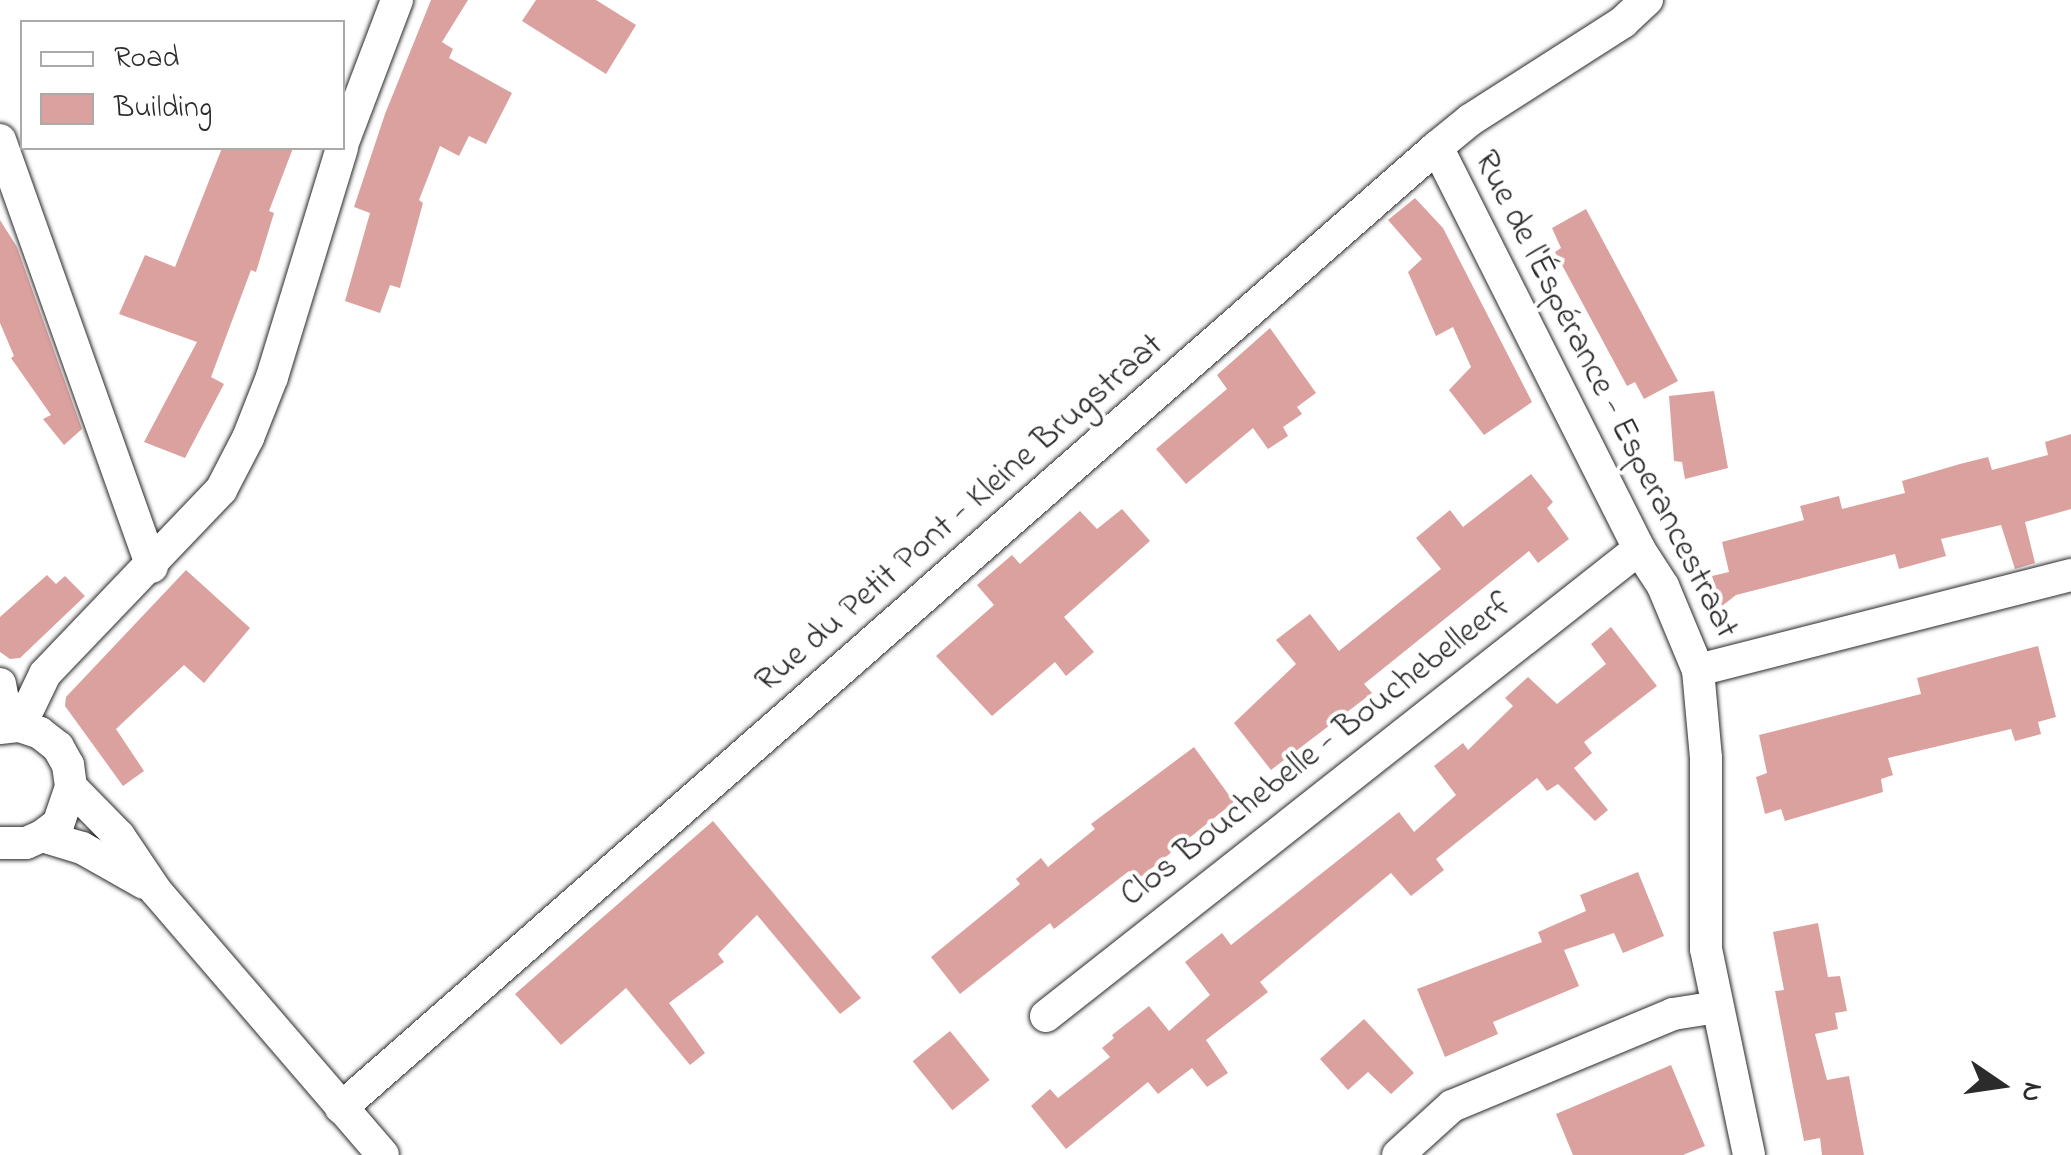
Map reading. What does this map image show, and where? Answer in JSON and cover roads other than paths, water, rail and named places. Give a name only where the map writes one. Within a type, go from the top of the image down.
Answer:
[{"type":"street","points":[[345,138],[397,0]]},
{"type":"street","name":"Rue du Petit Pont - Kleine Brugstraat","points":[[340,1108],[1437,147],[1470,120],[1623,22],[1647,0]]},
{"type":"street","points":[[0,140],[152,567]]},
{"type":"street","name":"Rue de l'Éspérance - Esperancestraat","points":[[1437,147],[1639,549],[1664,586],[1698,670],[1706,758],[1706,949],[1749,1155]]},
{"type":"street","points":[[9,727],[46,674],[152,567],[221,490],[248,438],[272,377],[341,150]]},
{"type":"street","name":"Clos Bouchebelle - Bouchebelleerf","points":[[1046,1016],[1639,549]]},
{"type":"street","points":[[1698,670],[2071,575]]},
{"type":"street","points":[[0,684],[9,727]]},
{"type":"street","points":[[2,847],[42,836],[58,824],[72,787],[68,766],[58,747],[40,733],[9,727]]},
{"type":"street","points":[[72,787],[119,836],[156,892],[383,1155]]},
{"type":"street","points":[[42,836],[82,848],[156,892]]},
{"type":"street","points":[[1398,1155],[1452,1106],[1673,1014],[1717,1006]]}]
